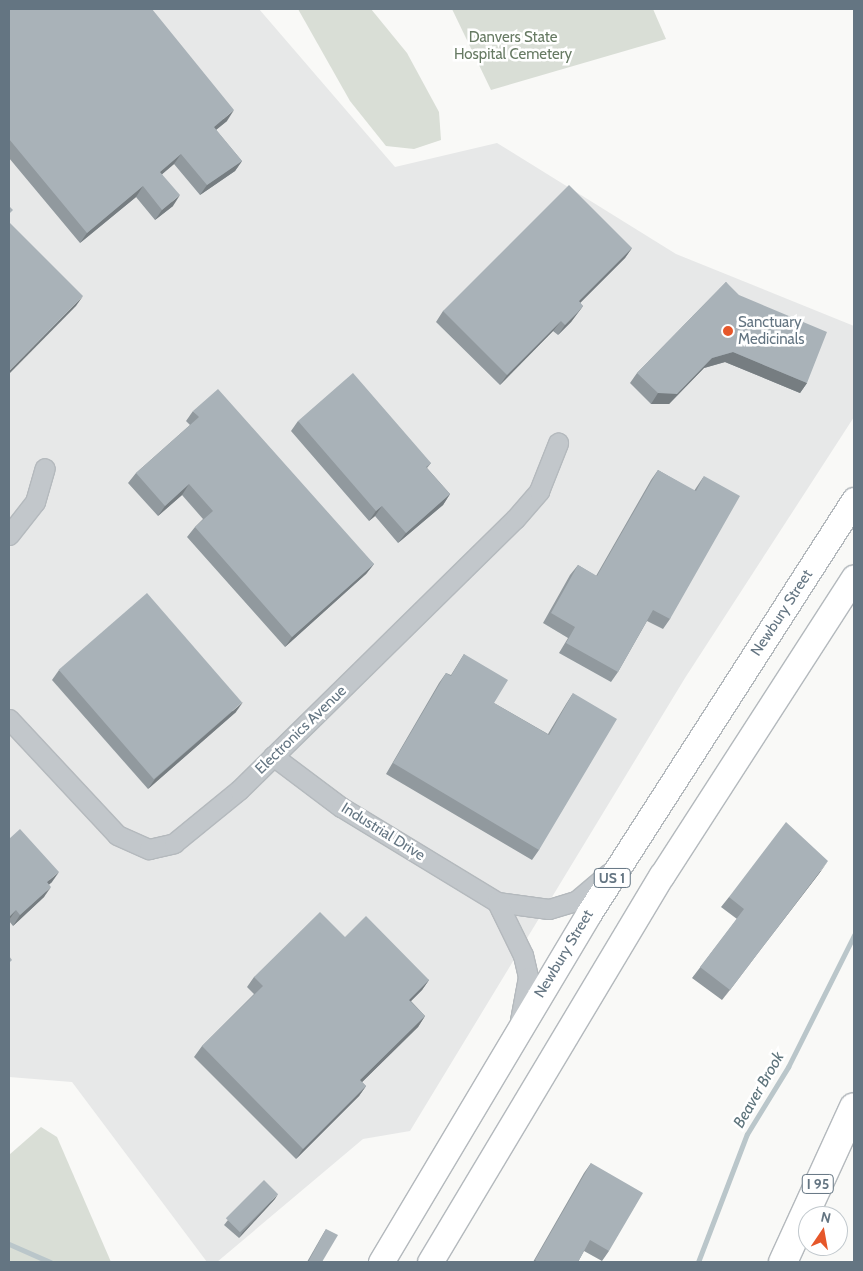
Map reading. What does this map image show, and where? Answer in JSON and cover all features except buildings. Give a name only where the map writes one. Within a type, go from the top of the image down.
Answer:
[{"type":"highway","name":"I 95","points":[[783,1262],[854,1108]]},
{"type":"main road","name":"Newbury Street","points":[[381,1262],[517,1032],[620,865],[854,500]]},
{"type":"main road","name":"US 1","points":[[430,1262],[662,874],[854,577]]},
{"type":"street","name":"Electronics Avenue","points":[[9,719],[117,835],[148,849],[174,843],[193,830],[273,756],[515,518],[539,491],[558,443]]},
{"type":"street","points":[[9,535],[35,502],[45,468]]},
{"type":"street","name":"Industrial Drive","points":[[273,756],[341,807],[497,902],[534,908],[560,906],[576,901],[620,865]]},
{"type":"street","points":[[497,902],[523,956],[528,977],[517,1032]]},
{"type":"shaded area","points":[[9,9],[259,9],[395,167],[497,143],[676,254],[854,326],[854,417],[685,678],[410,1131],[363,1139],[217,1262],[207,1262],[72,1082],[9,1077]]},
{"type":"green space","points":[[298,9],[371,9],[407,53],[439,112],[441,140],[414,149],[386,146],[350,101]]},
{"type":"green space","name":"Danvers State Hospital Cemetery","points":[[452,9],[653,9],[666,39],[491,90]]},
{"type":"green space","points":[[41,1127],[57,1137],[111,1262],[9,1262],[9,1155]]},
{"type":"waterway","name":"Beaver Brook","points":[[698,1262],[747,1134],[788,1067],[854,935]]},
{"type":"waterway","name":"Beaver Brook","points":[[9,1244],[50,1262]]},
{"type":"place","name":"Sanctuary Medicinals","points":[[728,331]]}]
